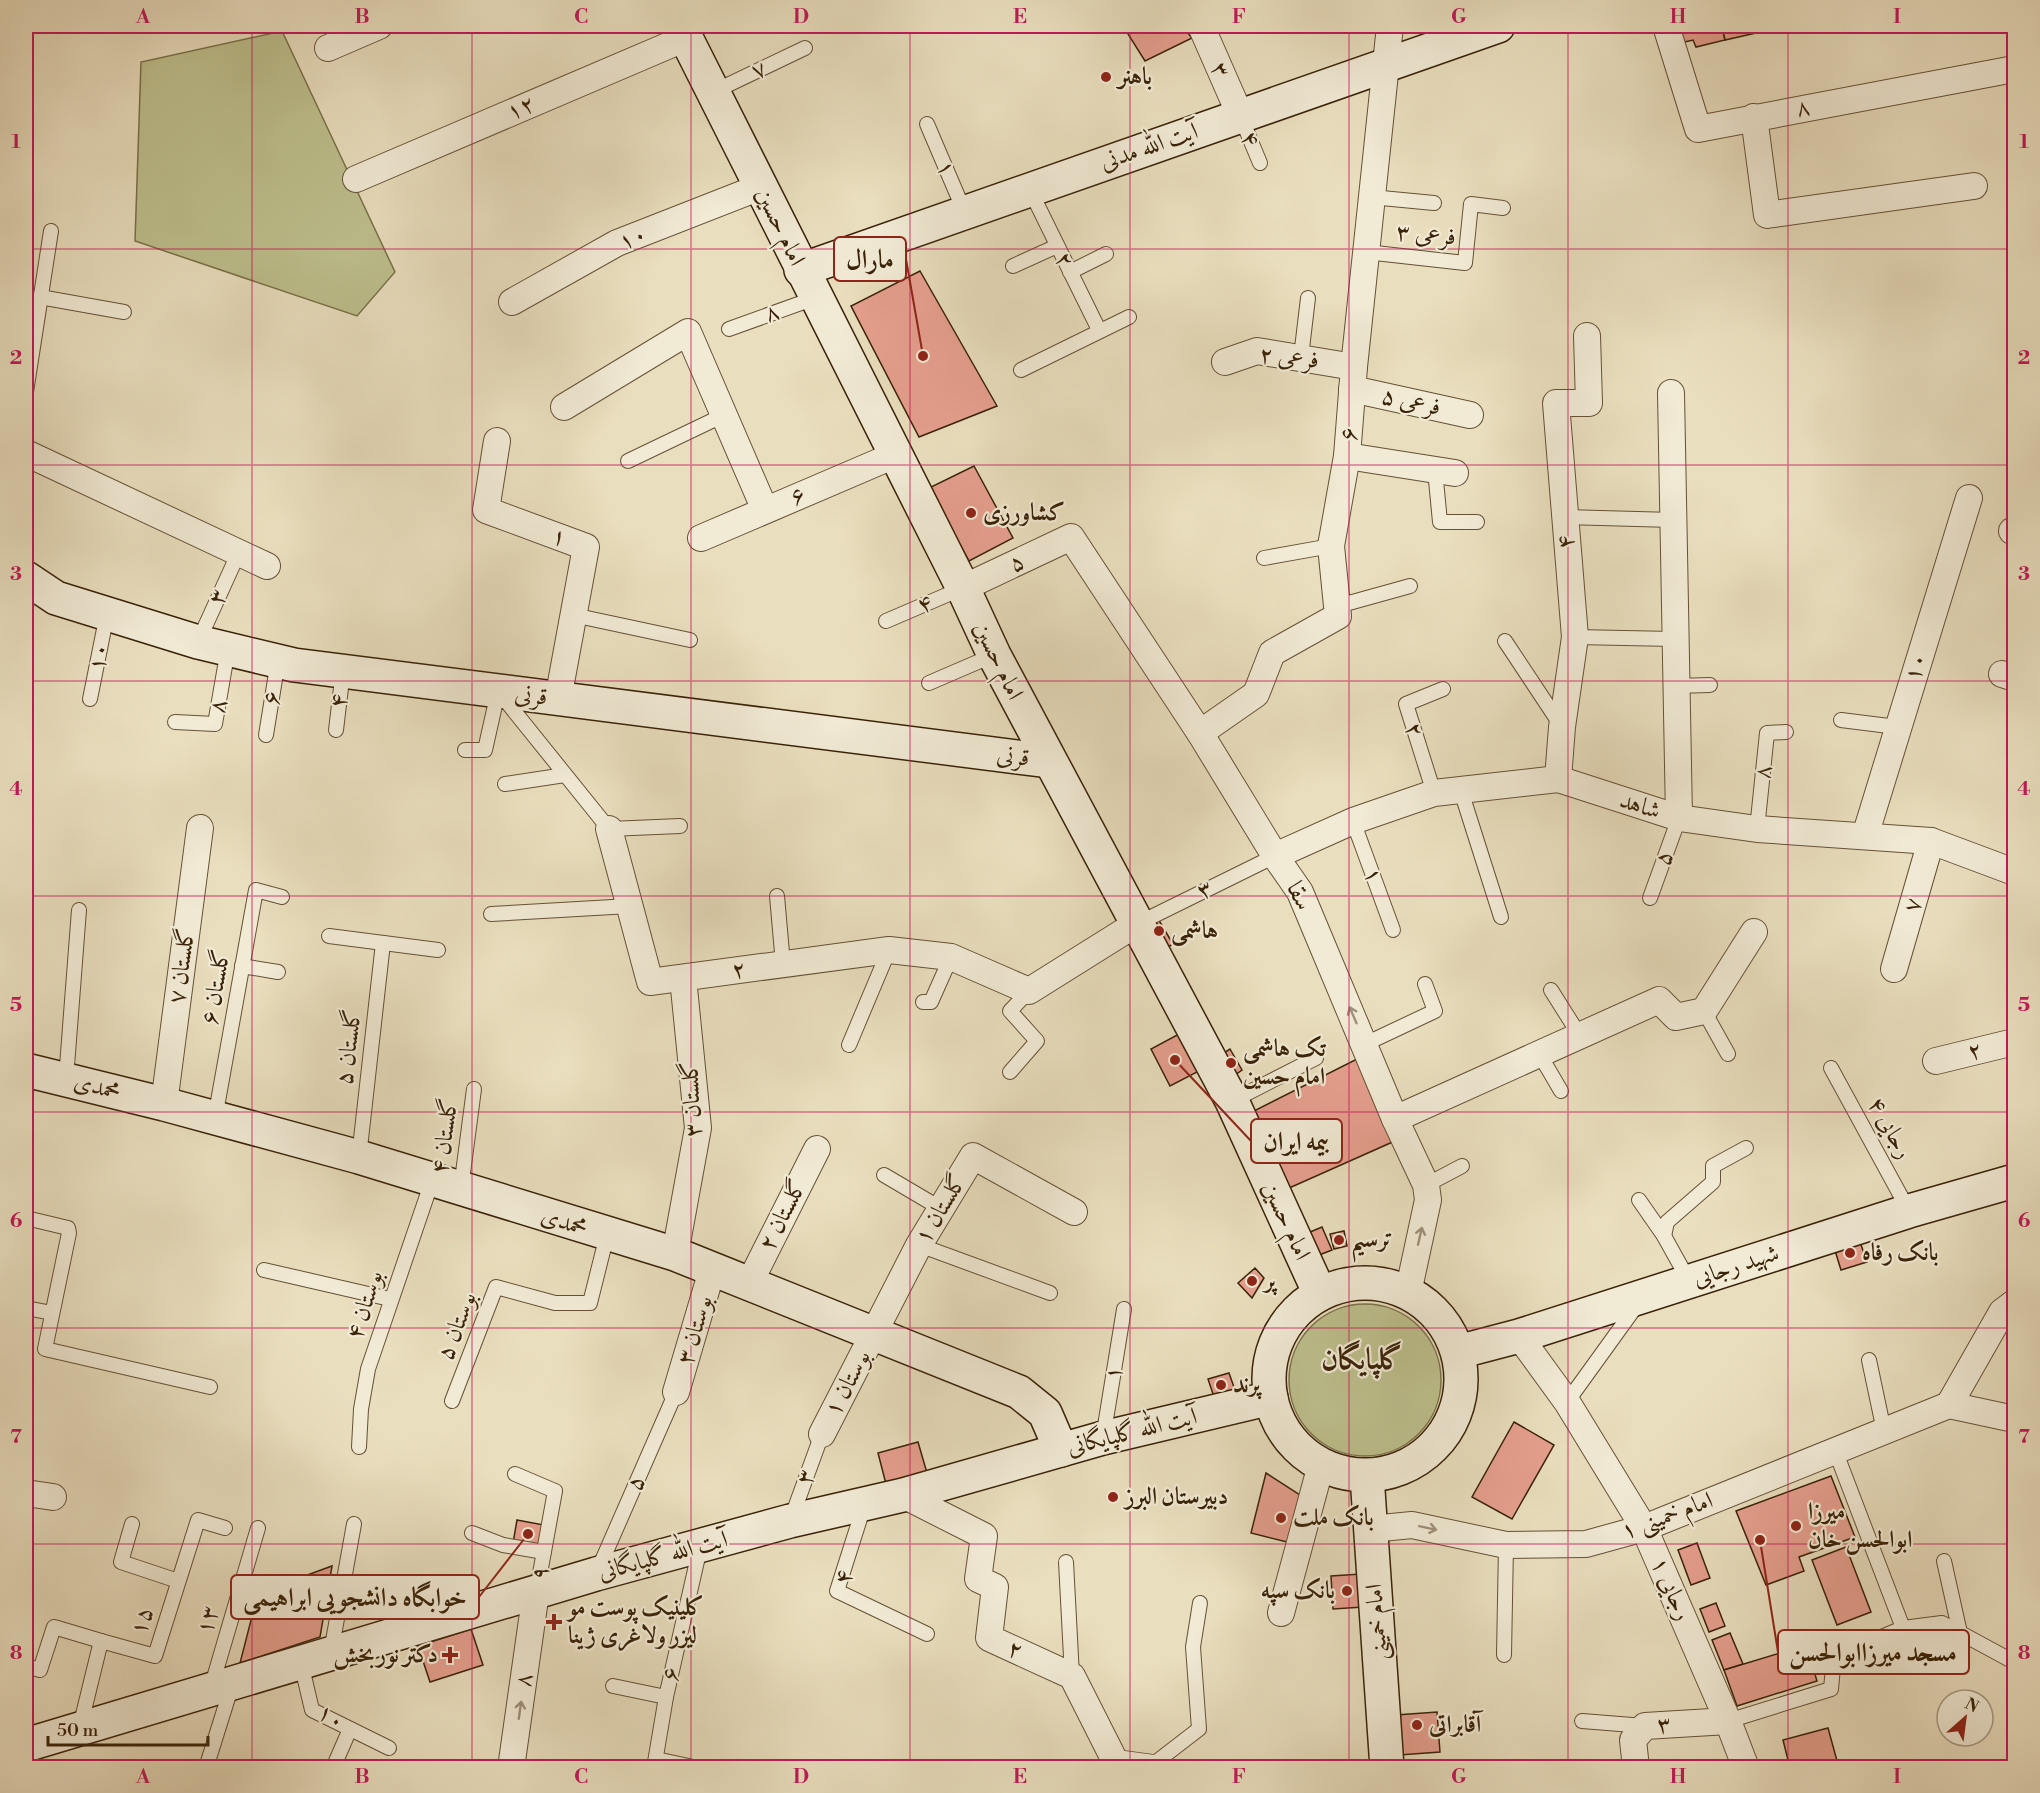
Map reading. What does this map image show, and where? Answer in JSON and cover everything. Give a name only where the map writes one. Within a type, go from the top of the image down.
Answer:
[{"type":"main road","name":"آیت الله مدنی","points":[[808,284],[965,213],[1498,26]]},
{"type":"main road","name":"امام حسین","points":[[683,32],[963,588],[994,655],[1136,924],[1257,1143],[1320,1294]]},
{"type":"main road","name":"قرنی","points":[[26,578],[56,598],[213,646],[278,661],[498,692],[1049,761]]},
{"type":"main road","name":"محمدی","points":[[27,1078],[66,1079],[359,1157],[446,1186],[713,1267],[1019,1392],[1045,1413],[1061,1450]]},
{"type":"main road","name":"شهید رجایی","points":[[1458,1352],[1519,1336],[1910,1210],[2014,1181]]},
{"type":"main road","points":[[1364,1283],[1386,1285],[1408,1293],[1430,1308],[1447,1328],[1458,1352],[1462,1373],[1461,1394],[1455,1415],[1441,1440],[1420,1458],[1404,1467],[1367,1476],[1344,1473],[1321,1465],[1298,1448],[1281,1425],[1271,1398],[1269,1374],[1274,1349],[1280,1334],[1300,1308],[1320,1294],[1341,1286],[1364,1283]]},
{"type":"main road","name":"آیت الله گلپایگانی","points":[[26,1745],[221,1688],[317,1652],[596,1574],[790,1521],[903,1495],[1103,1438],[1271,1398]]},
{"type":"main road","name":"امام خمینی","points":[[1367,1476],[1390,1746]]},
{"type":"street","points":[[328,48],[379,26]]},
{"type":"street","name":"۳","points":[[1201,26],[1240,115]]},
{"type":"street","points":[[1385,64],[1390,26]]},
{"type":"street","name":"۸","points":[[1666,26],[1698,129],[2014,69]]},
{"type":"street","name":"۱۲","points":[[356,179],[683,32]]},
{"type":"street","name":"۶","points":[[1338,606],[1332,546],[1347,456],[1385,64]]},
{"type":"street","points":[[1755,117],[1767,215],[1974,186]]},
{"type":"street","name":"۱۰","points":[[512,302],[617,243],[760,187]]},
{"type":"street","points":[[564,407],[688,332],[765,510]]},
{"type":"street","name":"۴","points":[[1558,779],[1562,727],[1575,637],[1556,403],[1589,403],[1587,336]]},
{"type":"street","name":"فرعی ۲","points":[[1225,362],[1257,351],[1301,357],[1353,378]]},
{"type":"street","name":"فرعی ۵","points":[[1353,378],[1470,415]]},
{"type":"street","points":[[1671,393],[1679,818]]},
{"type":"street","name":"۱","points":[[497,441],[486,510],[586,547],[558,699]]},
{"type":"street","points":[[26,453],[267,566]]},
{"type":"street","name":"۶","points":[[701,537],[895,455]]},
{"type":"street","points":[[1347,456],[1445,471]]},
{"type":"street","name":"۱۰","points":[[1865,836],[1969,498]]},
{"type":"street","name":"۵","points":[[963,588],[1071,537]]},
{"type":"street","name":"سقا","points":[[1071,537],[1200,733],[1275,856],[1300,892],[1395,1119],[1426,1185],[1428,1200],[1408,1293]]},
{"type":"street","points":[[1200,733],[1256,694],[1272,653],[1338,616],[1338,606]]},
{"type":"street","name":"شاهد","points":[[1275,856],[1353,821],[1434,793],[1558,779],[1679,818],[1757,829],[1931,841],[2014,872]]},
{"type":"street","name":"گلستان ۷","points":[[164,1104],[200,828]]},
{"type":"street","name":"۲","points":[[609,829],[650,982],[889,950],[951,957],[1029,991]]},
{"type":"street","name":"۷","points":[[1894,969],[1931,841]]},
{"type":"street","points":[[1029,991],[1136,924]]},
{"type":"street","points":[[1395,1119],[1540,1056],[1659,1000],[1676,1017],[1704,1011],[1754,932]]},
{"type":"street","name":"گلستان ۳","points":[[675,1254],[698,1128],[683,978]]},
{"type":"street","name":"۲","points":[[1936,1061],[2014,1042]]},
{"type":"street","name":"گلستان ۲","points":[[750,1282],[817,1149]]},
{"type":"street","name":"گلستان ۱","points":[[875,1333],[919,1245],[973,1156],[1074,1212]]},
{"type":"street","name":"بوستان ۳","points":[[676,1392],[713,1267]]},
{"type":"street","points":[[2014,1303],[2002,1312],[1949,1405],[2014,1419]]},
{"type":"street","name":"بوستان ۱","points":[[822,1434],[875,1333]]},
{"type":"street","name":"رجایی ۱","points":[[1519,1336],[1567,1402],[1644,1527],[1728,1721]]},
{"type":"street","name":"امام خمینی ۱","points":[[1371,1529],[1412,1525],[1506,1545],[1586,1544],[1644,1527],[1949,1405]]},
{"type":"street","points":[[1281,1614],[1321,1465]]},
{"type":"street","points":[[26,1493],[53,1497]]},
{"type":"street","name":"۲","points":[[903,1495],[984,1536],[978,1579],[995,1587],[989,1638],[1072,1676]]},
{"type":"street","name":"۸","points":[[511,1767],[536,1592]]},
{"type":"street","points":[[1072,1676],[1116,1763],[1152,1767]]},
{"type":"street","points":[[1728,1721],[1746,1767]]},
{"type":"street","name":"۳","points":[[1636,1767],[1633,1740],[1645,1726],[1728,1721]]},
{"type":"lane","name":"۷","points":[[713,92],[806,48]]},
{"type":"lane","name":"۴","points":[[1240,115],[1260,164]]},
{"type":"lane","name":"۱","points":[[927,124],[965,213]]},
{"type":"lane","name":"۲","points":[[1029,190],[1099,330]]},
{"type":"lane","points":[[1371,197],[1434,203]]},
{"type":"lane","name":"فرعی ۳","points":[[1365,252],[1465,262],[1471,204],[1503,208]]},
{"type":"lane","points":[[26,392],[30,328],[40,297],[51,231]]},
{"type":"lane","points":[[1013,266],[1057,246]]},
{"type":"lane","points":[[1070,272],[1106,254]]},
{"type":"lane","name":"۸","points":[[729,329],[808,284]]},
{"type":"lane","points":[[40,297],[124,312]]},
{"type":"lane","points":[[1301,357],[1308,298]]},
{"type":"lane","points":[[1021,370],[1129,317]]},
{"type":"lane","points":[[628,461],[724,415]]},
{"type":"lane","points":[[1445,471],[1440,522],[1477,522]]},
{"type":"lane","points":[[1564,517],[1673,520]]},
{"type":"lane","points":[[1264,558],[1332,546]]},
{"type":"lane","name":"۳","points":[[213,646],[239,552]]},
{"type":"lane","points":[[1338,606],[1410,586]]},
{"type":"lane","name":"۴","points":[[886,621],[963,588]]},
{"type":"lane","name":"۱۰","points":[[90,699],[107,614]]},
{"type":"lane","points":[[573,615],[690,640]]},
{"type":"lane","points":[[1575,637],[1674,639]]},
{"type":"lane","points":[[1505,641],[1562,727]]},
{"type":"lane","name":"۸","points":[[175,722],[215,724],[213,646]]},
{"type":"lane","points":[[929,683],[994,655]]},
{"type":"lane","name":"۶","points":[[266,735],[278,661]]},
{"type":"lane","name":"۴","points":[[336,730],[343,671]]},
{"type":"lane","points":[[1676,686],[1710,685]]},
{"type":"lane","name":"۲","points":[[1434,793],[1406,704],[1443,689]]},
{"type":"lane","points":[[465,750],[485,750],[498,692]]},
{"type":"lane","name":"۲","points":[[498,692],[609,829]]},
{"type":"lane","points":[[1841,720],[1897,727]]},
{"type":"lane","name":"۸","points":[[1757,829],[1767,733],[1785,732]]},
{"type":"lane","points":[[505,784],[565,775]]},
{"type":"lane","points":[[1461,791],[1502,917]]},
{"type":"lane","name":"۵","points":[[1650,898],[1679,818]]},
{"type":"lane","name":"۱","points":[[1353,821],[1393,930]]},
{"type":"lane","points":[[609,829],[680,826]]},
{"type":"lane","name":"۳","points":[[1136,924],[1275,856]]},
{"type":"lane","name":"گلستان ۶","points":[[215,1118],[256,890],[282,897]]},
{"type":"lane","points":[[777,896],[783,964]]},
{"type":"lane","points":[[491,914],[630,906]]},
{"type":"lane","points":[[66,1079],[79,910]]},
{"type":"lane","points":[[328,936],[438,950]]},
{"type":"lane","name":"گلستان ۵","points":[[359,1157],[383,944]]},
{"type":"lane","points":[[849,1045],[889,950]]},
{"type":"lane","points":[[923,1002],[931,1002],[951,957]]},
{"type":"lane","points":[[242,966],[278,972]]},
{"type":"lane","points":[[1365,1044],[1435,1011],[1425,984]]},
{"type":"lane","points":[[1551,990],[1580,1036]]},
{"type":"lane","points":[[1010,1072],[1037,1041],[1010,1011],[1029,991]]},
{"type":"lane","points":[[1704,1011],[1728,1054]]},
{"type":"lane","points":[[1540,1056],[1561,1091]]},
{"type":"lane","points":[[1232,1101],[1316,1058]]},
{"type":"lane","name":"رجایی ۴","points":[[1831,1068],[1910,1210]]},
{"type":"lane","name":"گلستان ۴","points":[[446,1186],[474,1089]]},
{"type":"lane","points":[[1664,1236],[1667,1222],[1713,1182],[1713,1166],[1746,1148]]},
{"type":"lane","points":[[1426,1185],[1462,1166]]},
{"type":"lane","points":[[884,1175],[940,1208]]},
{"type":"lane","name":"بوستان ۴","points":[[359,1447],[361,1408],[368,1368],[390,1299],[446,1186]]},
{"type":"lane","points":[[1639,1200],[1664,1236],[1689,1281]]},
{"type":"lane","points":[[26,1218],[68,1228],[45,1349],[210,1387]]},
{"type":"lane","name":"بوستان ۵","points":[[452,1401],[496,1287],[555,1303],[590,1303],[607,1235]]},
{"type":"lane","points":[[919,1245],[1050,1293]]},
{"type":"lane","points":[[264,1270],[390,1299]]},
{"type":"lane","points":[[1567,1402],[1644,1296]]},
{"type":"lane","points":[[26,1308],[52,1313]]},
{"type":"lane","name":"۱","points":[[1103,1438],[1124,1309]]},
{"type":"lane","points":[[1869,1360],[1884,1431]]},
{"type":"lane","name":"۵","points":[[596,1574],[676,1392]]},
{"type":"lane","name":"۳","points":[[790,1521],[822,1434]]},
{"type":"lane","points":[[1834,1450],[1903,1628]]},
{"type":"lane","name":"۹","points":[[515,1474],[555,1491],[536,1592]]},
{"type":"lane","name":"۴","points":[[864,1504],[837,1591],[927,1634]]},
{"type":"lane","name":"۱۵","points":[[79,1729],[101,1641],[155,1656],[198,1520],[225,1528]]},
{"type":"lane","points":[[132,1524],[121,1562],[178,1581]]},
{"type":"lane","points":[[317,1652],[354,1524]]},
{"type":"lane","name":"۱۳","points":[[221,1688],[258,1528]]},
{"type":"lane","points":[[472,1533],[504,1545],[544,1552]]},
{"type":"lane","points":[[1504,1655],[1506,1545]]},
{"type":"lane","name":"۶","points":[[655,1763],[666,1697],[700,1546]]},
{"type":"lane","points":[[1944,1561],[1960,1633]]},
{"type":"lane","points":[[1066,1562],[1072,1676]]},
{"type":"lane","points":[[1152,1767],[1199,1729],[1193,1647],[1200,1603]]},
{"type":"lane","points":[[1728,1721],[1831,1689],[1834,1657],[1903,1628],[1942,1623],[2014,1662]]},
{"type":"lane","points":[[26,1666],[40,1670],[54,1627],[101,1641]]},
{"type":"lane","name":"۱۰","points":[[317,1652],[312,1710],[389,1748]]},
{"type":"lane","points":[[613,1686],[666,1697]]},
{"type":"lane","points":[[206,1767],[221,1688]]},
{"type":"lane","points":[[1582,1721],[1645,1726]]},
{"type":"lane","points":[[333,1767],[350,1729]]},
{"type":"lane","points":[[655,1763],[698,1767]]},
{"type":"green space","points":[[282,31],[395,272],[357,316],[135,241],[141,62]]},
{"type":"green space","points":[[1365,1304],[1380,1305],[1394,1310],[1419,1326],[1435,1351],[1440,1365],[1440,1395],[1435,1409],[1419,1434],[1394,1450],[1380,1455],[1365,1456],[1350,1455],[1336,1450],[1311,1434],[1295,1409],[1290,1395],[1289,1380],[1290,1365],[1295,1351],[1311,1326],[1336,1310],[1350,1305]]},
{"type":"building","points":[[1123,26],[1182,26],[1192,38],[1145,61]]},
{"type":"building","points":[[1675,26],[1722,26],[1725,40],[1696,47],[1693,40],[1680,43]]},
{"type":"building","points":[[1722,26],[1777,26],[1778,28],[1725,40]]},
{"type":"building","points":[[920,271],[997,406],[919,437],[851,306]]},
{"type":"building","name":"کشاورزی","points":[[974,466],[1013,538],[969,561],[929,488]]},
{"type":"building","name":"هاشمی","points":[[1154,912],[1173,944],[1162,951],[1145,919]]},
{"type":"building","points":[[1179,1034],[1199,1071],[1170,1086],[1151,1049]]},
{"type":"building","name":"تک هاشمی امام حسین","points":[[1230,1049],[1242,1070],[1231,1078],[1219,1056]]},
{"type":"building","points":[[1361,1057],[1397,1140],[1287,1189],[1248,1114]]},
{"type":"building","points":[[1322,1227],[1332,1250],[1314,1257],[1303,1235]]},
{"type":"building","name":"ترسیم","points":[[1344,1231],[1347,1246],[1334,1249],[1330,1234]]},
{"type":"building","name":"بانک رفاه","points":[[1858,1236],[1867,1262],[1841,1270],[1833,1244]]},
{"type":"building","name":"پر","points":[[1255,1268],[1264,1278],[1252,1298],[1238,1283]]},
{"type":"building","name":"پرند","points":[[1229,1373],[1235,1390],[1214,1397],[1208,1379]]},
{"type":"building","points":[[1514,1422],[1554,1445],[1512,1519],[1472,1497]]},
{"type":"building","points":[[918,1442],[927,1473],[886,1484],[878,1453]]},
{"type":"building","name":"بانک ملت","points":[[1266,1473],[1311,1502],[1299,1545],[1251,1533]]},
{"type":"building","name":"میرزا ابوالحسن خان","points":[[1831,1476],[1855,1537],[1799,1557],[1804,1571],[1766,1585],[1736,1511]]},
{"type":"building","points":[[517,1520],[544,1525],[540,1547],[513,1543]]},
{"type":"building","points":[[1697,1543],[1710,1578],[1691,1585],[1678,1550]]},
{"type":"building","points":[[1846,1547],[1871,1612],[1837,1625],[1812,1560]]},
{"type":"building","points":[[332,1566],[320,1637],[240,1663],[258,1593]]},
{"type":"building","name":"بانک سپه","points":[[1361,1574],[1363,1607],[1333,1609],[1331,1576]]},
{"type":"building","points":[[1716,1603],[1725,1626],[1709,1632],[1700,1609]]},
{"type":"building","name":"دکتر نوربخش","points":[[471,1629],[483,1665],[430,1682],[418,1646]]},
{"type":"building","points":[[1730,1633],[1743,1664],[1724,1670],[1712,1640]]},
{"type":"building","points":[[1806,1645],[1817,1681],[1737,1706],[1724,1670]]},
{"type":"building","name":"آقابراتی","points":[[1437,1712],[1440,1752],[1399,1755],[1396,1715]]},
{"type":"building","points":[[1828,1728],[1839,1768],[1790,1768],[1783,1740]]},
{"type":"place","name":"باهنر","points":[[1106,77]]},
{"type":"place","name":"مارال","points":[[923,356]]},
{"type":"place","name":"کشاورزی","points":[[971,513]]},
{"type":"place","name":"هاشمی","points":[[1159,931]]},
{"type":"place","name":"بیمه ایران","points":[[1175,1060]]},
{"type":"place","name":"تک هاشمی امام حسین","points":[[1231,1063]]},
{"type":"place","name":"ترسیم","points":[[1339,1240]]},
{"type":"place","name":"بانک رفاه","points":[[1850,1253]]},
{"type":"place","name":"پر","points":[[1252,1281]]},
{"type":"place","name":"پرند","points":[[1221,1385]]},
{"type":"place","name":"دبیرستان البرز","points":[[1113,1497]]},
{"type":"place","name":"بانک ملت","points":[[1281,1518]]},
{"type":"place","name":"میرزا ابوالحسن خان","points":[[1796,1526]]},
{"type":"place","name":"خوابگاه دانشجویی ابراهیمی","points":[[528,1534]]},
{"type":"place","name":"مسجد میرزاابوالحسن","points":[[1760,1540]]},
{"type":"place","name":"بانک سپه","points":[[1347,1591]]},
{"type":"place","name":"کلینیک پوست مو لیزر ولاغری ژینا","points":[[554,1622]]},
{"type":"place","name":"دکتر نوربخش","points":[[450,1655]]},
{"type":"place","name":"آقابراتی","points":[[1417,1725]]},
{"type":"district","name":"گلپایگان","points":[[1362,1360]]}]
